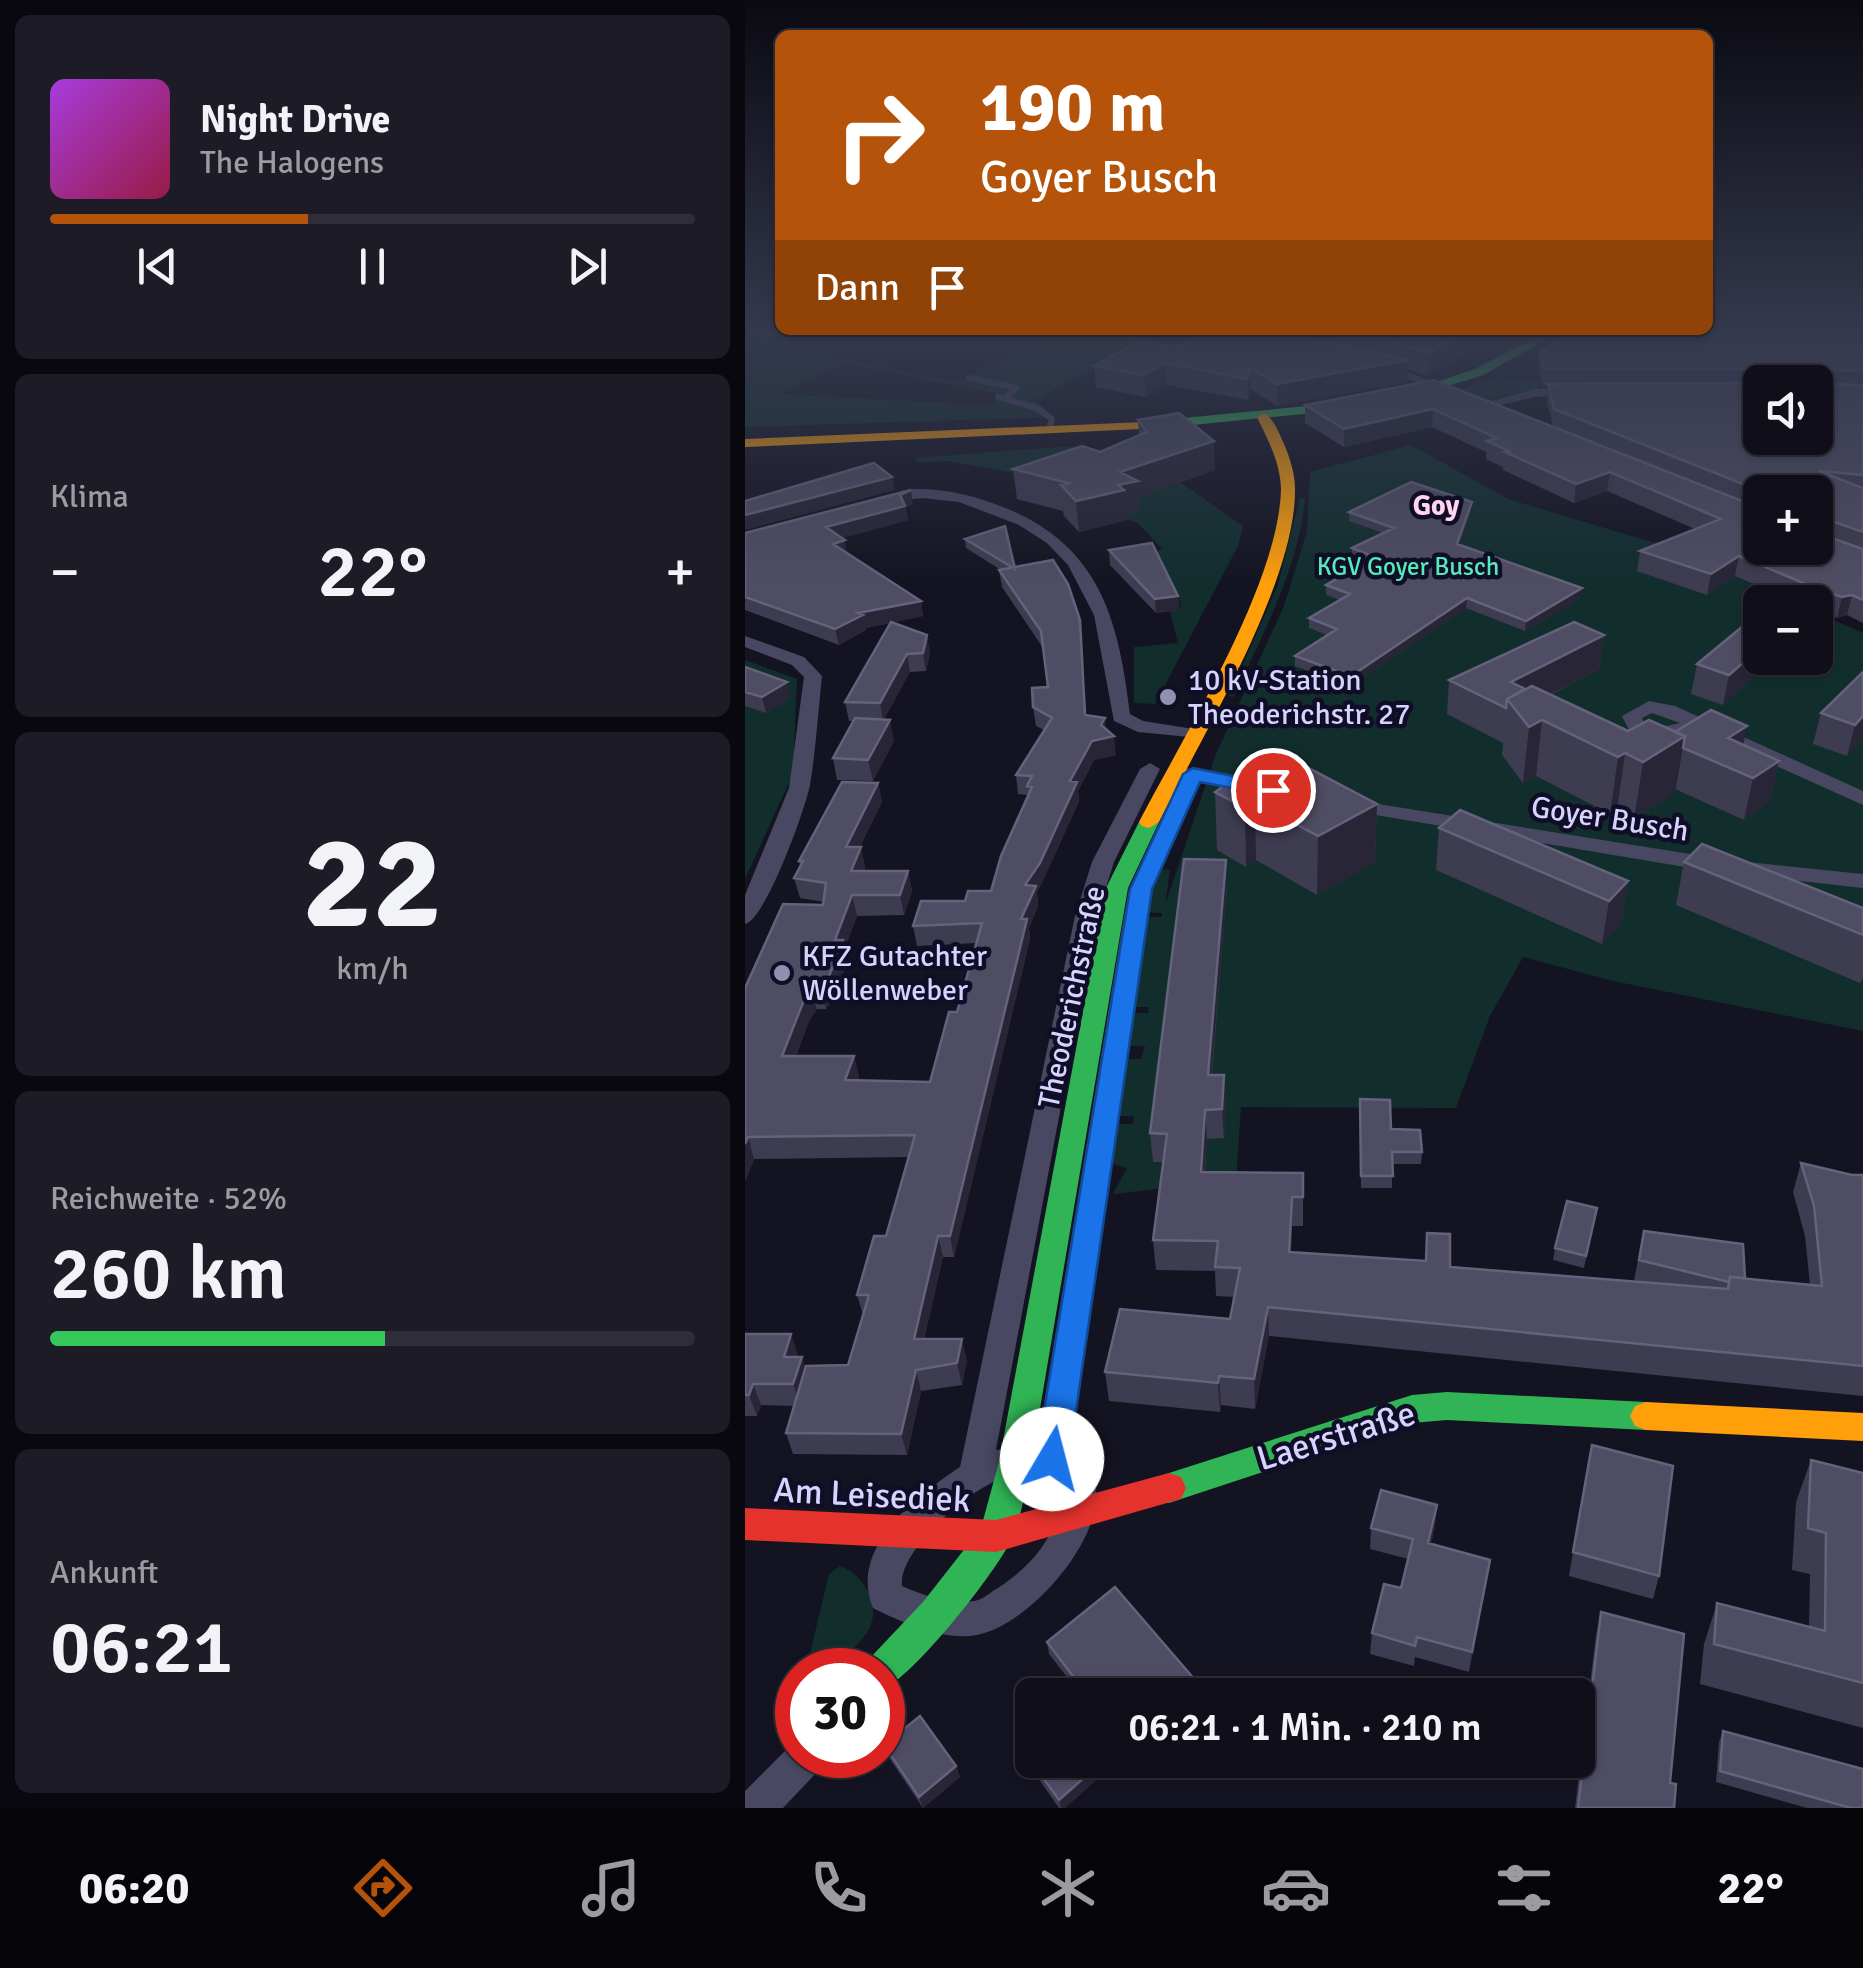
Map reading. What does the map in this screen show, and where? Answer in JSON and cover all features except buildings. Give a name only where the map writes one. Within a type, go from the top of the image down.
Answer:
[{"type":"street","points":[[745,443],[1257,417]]},
{"type":"street","name":"Theoderichstraße","points":[[996,1536],[1015,1462],[1117,888],[1267,580],[1286,524],[1288,489],[1283,452],[1264,417]]},
{"type":"street","points":[[1513,417],[1519,420]]},
{"type":"street","points":[[863,503],[935,491],[994,508],[1049,536],[1083,571],[1101,606],[1112,636],[1121,717],[1137,726],[1193,734]]},
{"type":"street","points":[[745,641],[799,660],[813,676],[799,788],[770,867],[745,917]]},
{"type":"street","points":[[1697,724],[1863,800]]},
{"type":"street","points":[[1171,772],[1280,792]]},
{"type":"street","name":"Theoderichstraße","points":[[975,1476],[1086,916],[1103,862],[1171,772]]},
{"type":"street","name":"Theoderichstraße","points":[[1052,1459],[1135,916],[1171,772]]},
{"type":"street","name":"Goyer Busch","points":[[1325,801],[1661,858],[1863,881]]},
{"type":"street","points":[[1035,1176],[1063,1176]]},
{"type":"street","name":"Laerstraße","points":[[996,1536],[1075,1516],[1412,1409],[1447,1406],[1863,1427]]},
{"type":"street","points":[[1052,1459],[1073,1470],[1080,1494],[1075,1516],[1047,1572],[1021,1594],[978,1618],[936,1614],[898,1602],[883,1590],[892,1550],[905,1534],[975,1476],[994,1465],[1052,1459]]},
{"type":"street","name":"Am Leisediek","points":[[745,1524],[833,1525],[905,1534],[996,1536]]},
{"type":"street","points":[[904,1648],[996,1536]]},
{"type":"street","points":[[756,1808],[784,1778]]},
{"type":"lane","points":[[1049,417],[1049,429]]},
{"type":"green space","points":[[745,417],[1043,417],[745,427]]},
{"type":"green space","name":"KGV Goyer Busch","points":[[1411,445],[1508,499],[1675,549],[1756,585],[1743,585],[1743,675],[1833,675],[1833,620],[1863,633],[1863,1031],[1613,981],[1523,957],[1490,1016],[1456,1108],[1241,1107],[1236,1180],[1113,1194],[1127,1168],[1102,1161],[1107,1124],[1133,1124],[1134,1116],[1109,1116],[1123,1059],[1141,1059],[1145,1046],[1122,1046],[1124,1013],[1149,1013],[1148,1007],[1125,1007],[1139,917],[1162,917],[1162,913],[1141,912],[1153,868],[1170,870],[1165,905],[1216,754],[1284,606],[1307,531],[1310,472]]},
{"type":"green space","points":[[1073,446],[1170,475],[1243,526],[1238,546],[1155,704],[1134,703],[1134,647],[1178,643],[1169,608],[1181,607],[1179,596],[1169,597],[1143,557],[1162,549],[1139,524],[1104,511],[1055,481],[949,461],[917,462],[914,458]]},
{"type":"green space","points":[[1300,498],[1305,499],[1301,525],[1287,576],[1234,697],[1229,696],[1278,585]]},
{"type":"green space","points":[[745,660],[797,679],[793,774],[745,879]]},
{"type":"green space","points":[[840,1566],[849,1570],[864,1585],[872,1603],[871,1624],[853,1648],[811,1648],[829,1574]]},
{"type":"traffic: fast","points":[[1162,424],[1231,417]]},
{"type":"traffic: fast","points":[[904,1648],[996,1536],[1015,1462],[1117,888],[1149,822]]},
{"type":"traffic: fast","points":[[1169,1488],[1412,1409],[1447,1406],[1646,1416]]},
{"type":"traffic: slow","points":[[1149,822],[1256,608],[1285,522],[1286,470],[1264,417]]},
{"type":"traffic: slow","points":[[745,443],[1162,424]]},
{"type":"traffic: slow","points":[[1646,1416],[1863,1427]]},
{"type":"traffic: jam","points":[[745,1524],[996,1536],[1169,1488]]},
{"type":"place","name":"10 kV-Station Theoderichstr. 27","points":[[1168,697]]},
{"type":"place","name":"KFZ Gutachter Wöllenweber","points":[[782,973]]},
{"type":"district","name":"Goy","points":[[1436,506]]},
{"type":"route","points":[[1052,1459],[1141,889],[1193,774],[1273,790]]}]
